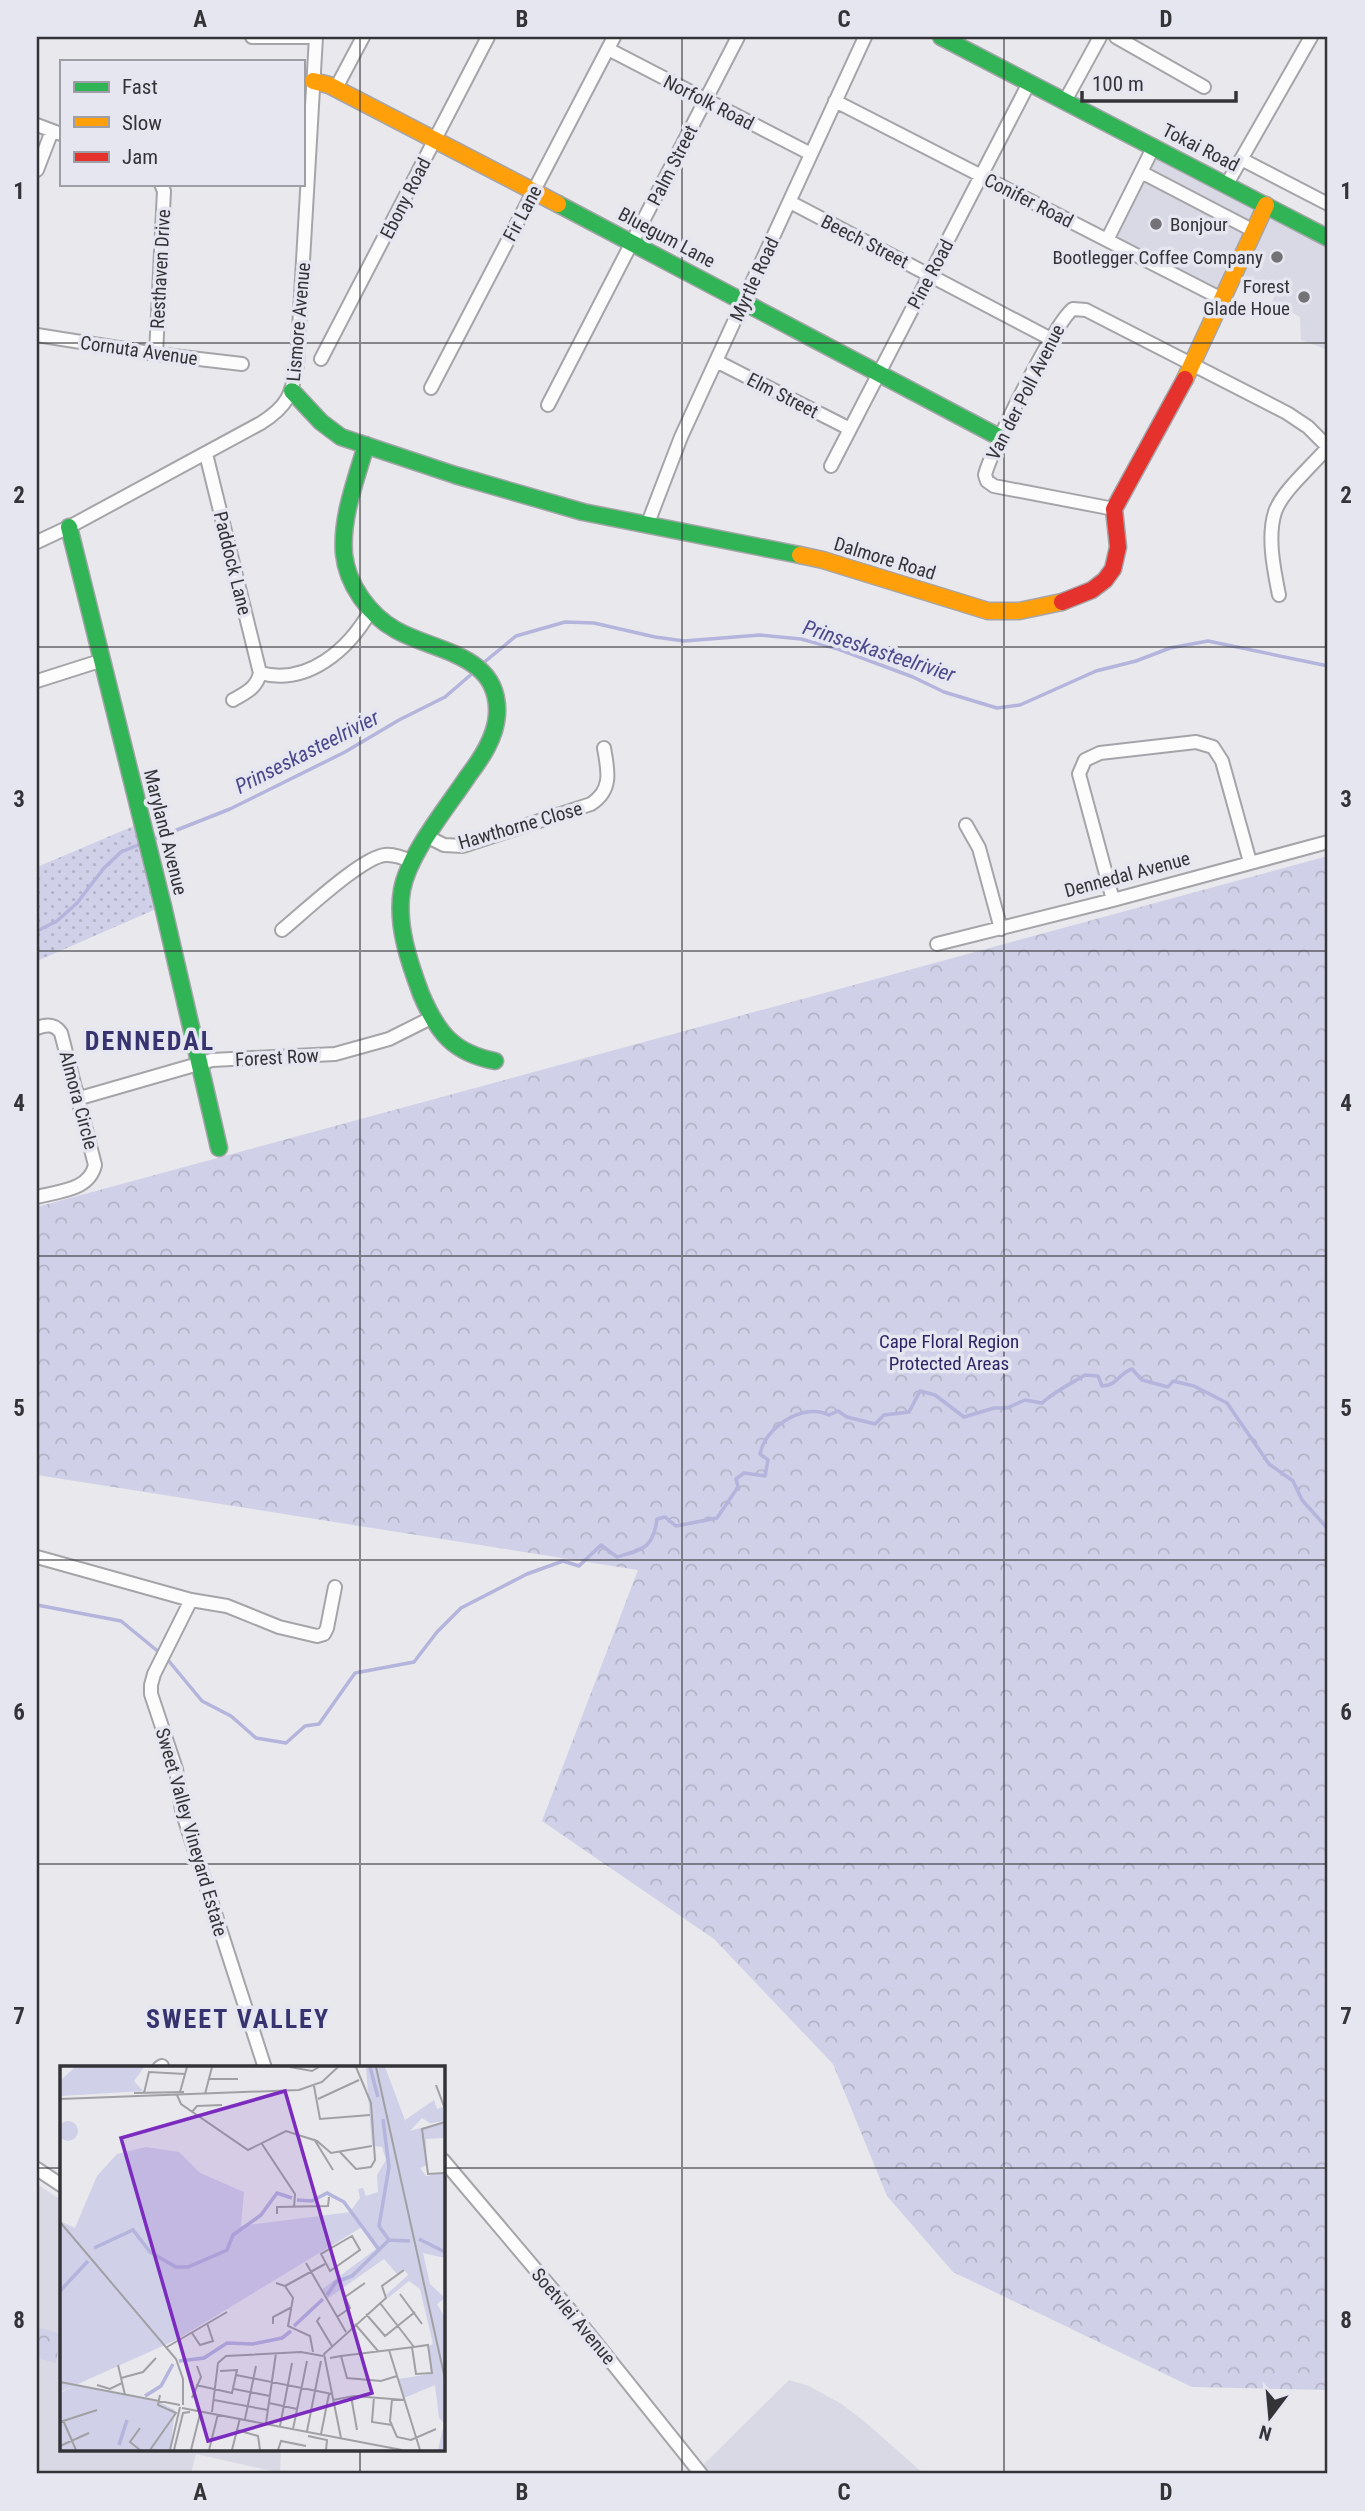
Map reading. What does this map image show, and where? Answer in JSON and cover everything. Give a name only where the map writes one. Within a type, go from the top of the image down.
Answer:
[{"type":"street","points":[[252,37],[316,37]]},
{"type":"street","name":"Lismore Avenue","points":[[37,542],[277,414],[292,391],[316,37]]},
{"type":"street","points":[[336,88],[363,37]]},
{"type":"street","name":"Ebony Road","points":[[321,359],[488,37]]},
{"type":"street","name":"Fir Lane","points":[[430,388],[614,37]]},
{"type":"street","name":"Palm Street","points":[[548,405],[738,37]]},
{"type":"street","name":"Myrtle Road","points":[[648,523],[681,437],[865,37]]},
{"type":"street","name":"Tokai Road","points":[[941,37],[1328,238]]},
{"type":"street","points":[[1065,101],[1100,37]]},
{"type":"street","points":[[1116,37],[1204,87]]},
{"type":"street","points":[[1227,184],[1311,37]]},
{"type":"street","name":"Norfolk Road","points":[[608,49],[811,154]]},
{"type":"street","name":"Bluegum Lane","points":[[313,81],[336,88],[436,139],[999,437]]},
{"type":"street","name":"Pine Road","points":[[831,466],[1029,83]]},
{"type":"street","name":"Conifer Road","points":[[835,101],[1222,299]]},
{"type":"street","points":[[37,125],[57,133],[37,170]]},
{"type":"street","points":[[1107,240],[1154,146]]},
{"type":"street","points":[[1241,159],[1328,204]]},
{"type":"street","points":[[1141,172],[1254,231]]},
{"type":"street","name":"Resthaven Drive","points":[[156,354],[164,191],[162,186]]},
{"type":"street","name":"Beech Street","points":[[790,202],[1051,339]]},
{"type":"street","points":[[1114,509],[1193,365],[1266,205]]},
{"type":"street","name":"Van der Poll Avenue","points":[[1114,509],[990,484],[985,475],[999,437],[1051,339],[1069,312],[1079,308],[1193,365]]},
{"type":"street","name":"Cornuta Avenue","points":[[37,335],[156,354],[242,364]]},
{"type":"street","name":"Elm Street","points":[[716,361],[850,429]]},
{"type":"street","points":[[1193,365],[1297,419],[1328,447],[1284,496],[1275,513],[1272,535],[1274,572],[1279,595]]},
{"type":"street","name":"Dalmore Road","points":[[292,391],[331,430],[366,445],[455,475],[583,512],[823,560],[971,607],[1010,613],[1065,600],[1100,584],[1108,577],[1118,550],[1114,509]]},
{"type":"street","points":[[366,445],[346,515],[344,539],[348,573],[372,610],[403,635],[468,659],[483,674],[494,694],[497,716],[485,748],[412,862],[402,891],[402,923],[409,957],[431,1018],[450,1042],[463,1051],[495,1061]]},
{"type":"street","name":"Paddock Lane","points":[[206,454],[260,673]]},
{"type":"street","name":"Maryland Avenue","points":[[69,527],[219,1148]]},
{"type":"street","points":[[233,700],[253,687],[259,680],[260,673],[282,676],[299,673],[323,663],[358,633],[372,610]]},
{"type":"street","points":[[37,681],[103,660]]},
{"type":"street","points":[[1113,900],[1079,774],[1085,760],[1100,753],[1196,742],[1213,747],[1222,761],[1250,862]]},
{"type":"street","name":"Hawthorne Close","points":[[428,837],[444,845],[463,846],[591,804],[599,799],[607,787],[608,771],[604,748]]},
{"type":"street","points":[[966,824],[979,848],[1002,929]]},
{"type":"street","name":"Dennedal Avenue","points":[[936,944],[1002,929],[1328,842]]},
{"type":"street","points":[[282,930],[357,868],[378,856],[394,855],[412,862]]},
{"type":"street","name":"Forest Row","points":[[80,1098],[212,1060],[335,1054],[389,1039],[431,1018]]},
{"type":"street","name":"Almora Circle","points":[[37,1028],[51,1025],[61,1033],[94,1158],[94,1170],[87,1181],[37,1197]]},
{"type":"street","points":[[37,1558],[191,1600],[227,1606],[279,1627],[317,1636],[324,1634],[327,1628],[335,1587]]},
{"type":"street","name":"Sweet Valley Vineyard Estate","points":[[191,1600],[154,1674],[151,1694],[176,1769],[182,1811],[264,2066]]},
{"type":"street","name":"Soetvlei Avenue","points":[[444,2161],[569,2309],[701,2474]]},
{"type":"street","points":[[37,2169],[60,2184]]},
{"type":"shaded area","points":[[1154,146],[1328,238],[1328,350],[1301,340],[1300,317],[1272,301],[1276,294],[1234,274],[1222,299],[1107,240]]},
{"type":"shaded area","points":[[37,2184],[60,2199],[60,2452],[281,2452],[280,2473],[196,2454],[191,2474],[37,2474]]},
{"type":"shaded area","points":[[789,2380],[809,2386],[840,2403],[924,2474],[709,2474],[702,2466]]},
{"type":"green space","points":[[141,823],[163,906],[37,961],[37,867]]},
{"type":"green space","name":"Cape Floral Region Protected Areas","points":[[1328,856],[1328,2390],[1192,2387],[953,2272],[887,2196],[833,2064],[714,1939],[542,1821],[638,1570],[37,1475],[37,1207]]},
{"type":"green space","points":[[37,2327],[60,2334],[56,2363],[37,2358]]},
{"type":"waterway","name":"Prinseskasteelrivier","points":[[482,664],[516,636],[565,622],[594,623],[684,641],[760,635],[801,639],[838,649],[913,677],[944,692],[997,708],[1020,705],[1096,671],[1136,661],[1170,648],[1208,641],[1328,666]]},
{"type":"waterway","name":"Prinseskasteelrivier","points":[[154,839],[230,809],[345,752],[445,697],[474,672]]},
{"type":"waterway","name":"Prinseskasteelrivier","points":[[37,931],[57,921],[77,903],[104,868],[121,852],[143,843]]},
{"type":"waterway","points":[[168,1660],[202,1701],[231,1716],[256,1738],[286,1743],[305,1726],[319,1724],[355,1673],[414,1662],[437,1632],[461,1608],[527,1574],[563,1561],[579,1566],[601,1545],[617,1557],[640,1549],[653,1536],[657,1519],[665,1517],[676,1526],[717,1518],[738,1487],[736,1479],[744,1473],[765,1476],[768,1460],[760,1454],[763,1444],[777,1426],[787,1420],[808,1412],[829,1415],[838,1411],[847,1417],[875,1424],[884,1415],[909,1412],[920,1391],[935,1395],[964,1417],[994,1408],[1007,1408],[1025,1400],[1042,1403],[1085,1375],[1098,1376],[1102,1386],[1115,1382],[1132,1369],[1142,1380],[1168,1387],[1173,1381],[1194,1386],[1227,1403],[1269,1464],[1293,1481],[1302,1500],[1328,1529]]},
{"type":"waterway","points":[[37,1605],[121,1621],[160,1653]]},
{"type":"traffic: fast","points":[[941,37],[1328,238]]},
{"type":"traffic: fast","points":[[558,204],[999,437]]},
{"type":"traffic: fast","points":[[292,391],[321,422],[341,437],[455,475],[583,512],[800,555]]},
{"type":"traffic: fast","points":[[366,445],[345,526],[344,554],[355,587],[368,607],[386,624],[446,650],[477,667],[488,679],[495,694],[497,714],[491,739],[420,846],[406,876],[401,903],[402,929],[408,956],[433,1019],[457,1046],[495,1061]]},
{"type":"traffic: fast","points":[[69,527],[163,906],[219,1148]]},
{"type":"traffic: slow","points":[[313,81],[329,85],[558,204]]},
{"type":"traffic: slow","points":[[1185,379],[1266,205]]},
{"type":"traffic: slow","points":[[800,555],[988,611],[1019,611],[1062,602]]},
{"type":"traffic: jam","points":[[1062,602],[1092,590],[1105,580],[1113,569],[1118,547],[1114,509],[1185,379]]},
{"type":"place","name":"Bonjour","points":[[1156,224]]},
{"type":"place","name":"Bootlegger Coffee Company","points":[[1277,257]]},
{"type":"place","name":"Forest Glade Houe","points":[[1304,297]]},
{"type":"district","name":"DENNEDAL","points":[[150,1041]]},
{"type":"district","name":"SWEET VALLEY","points":[[238,2019]]}]
